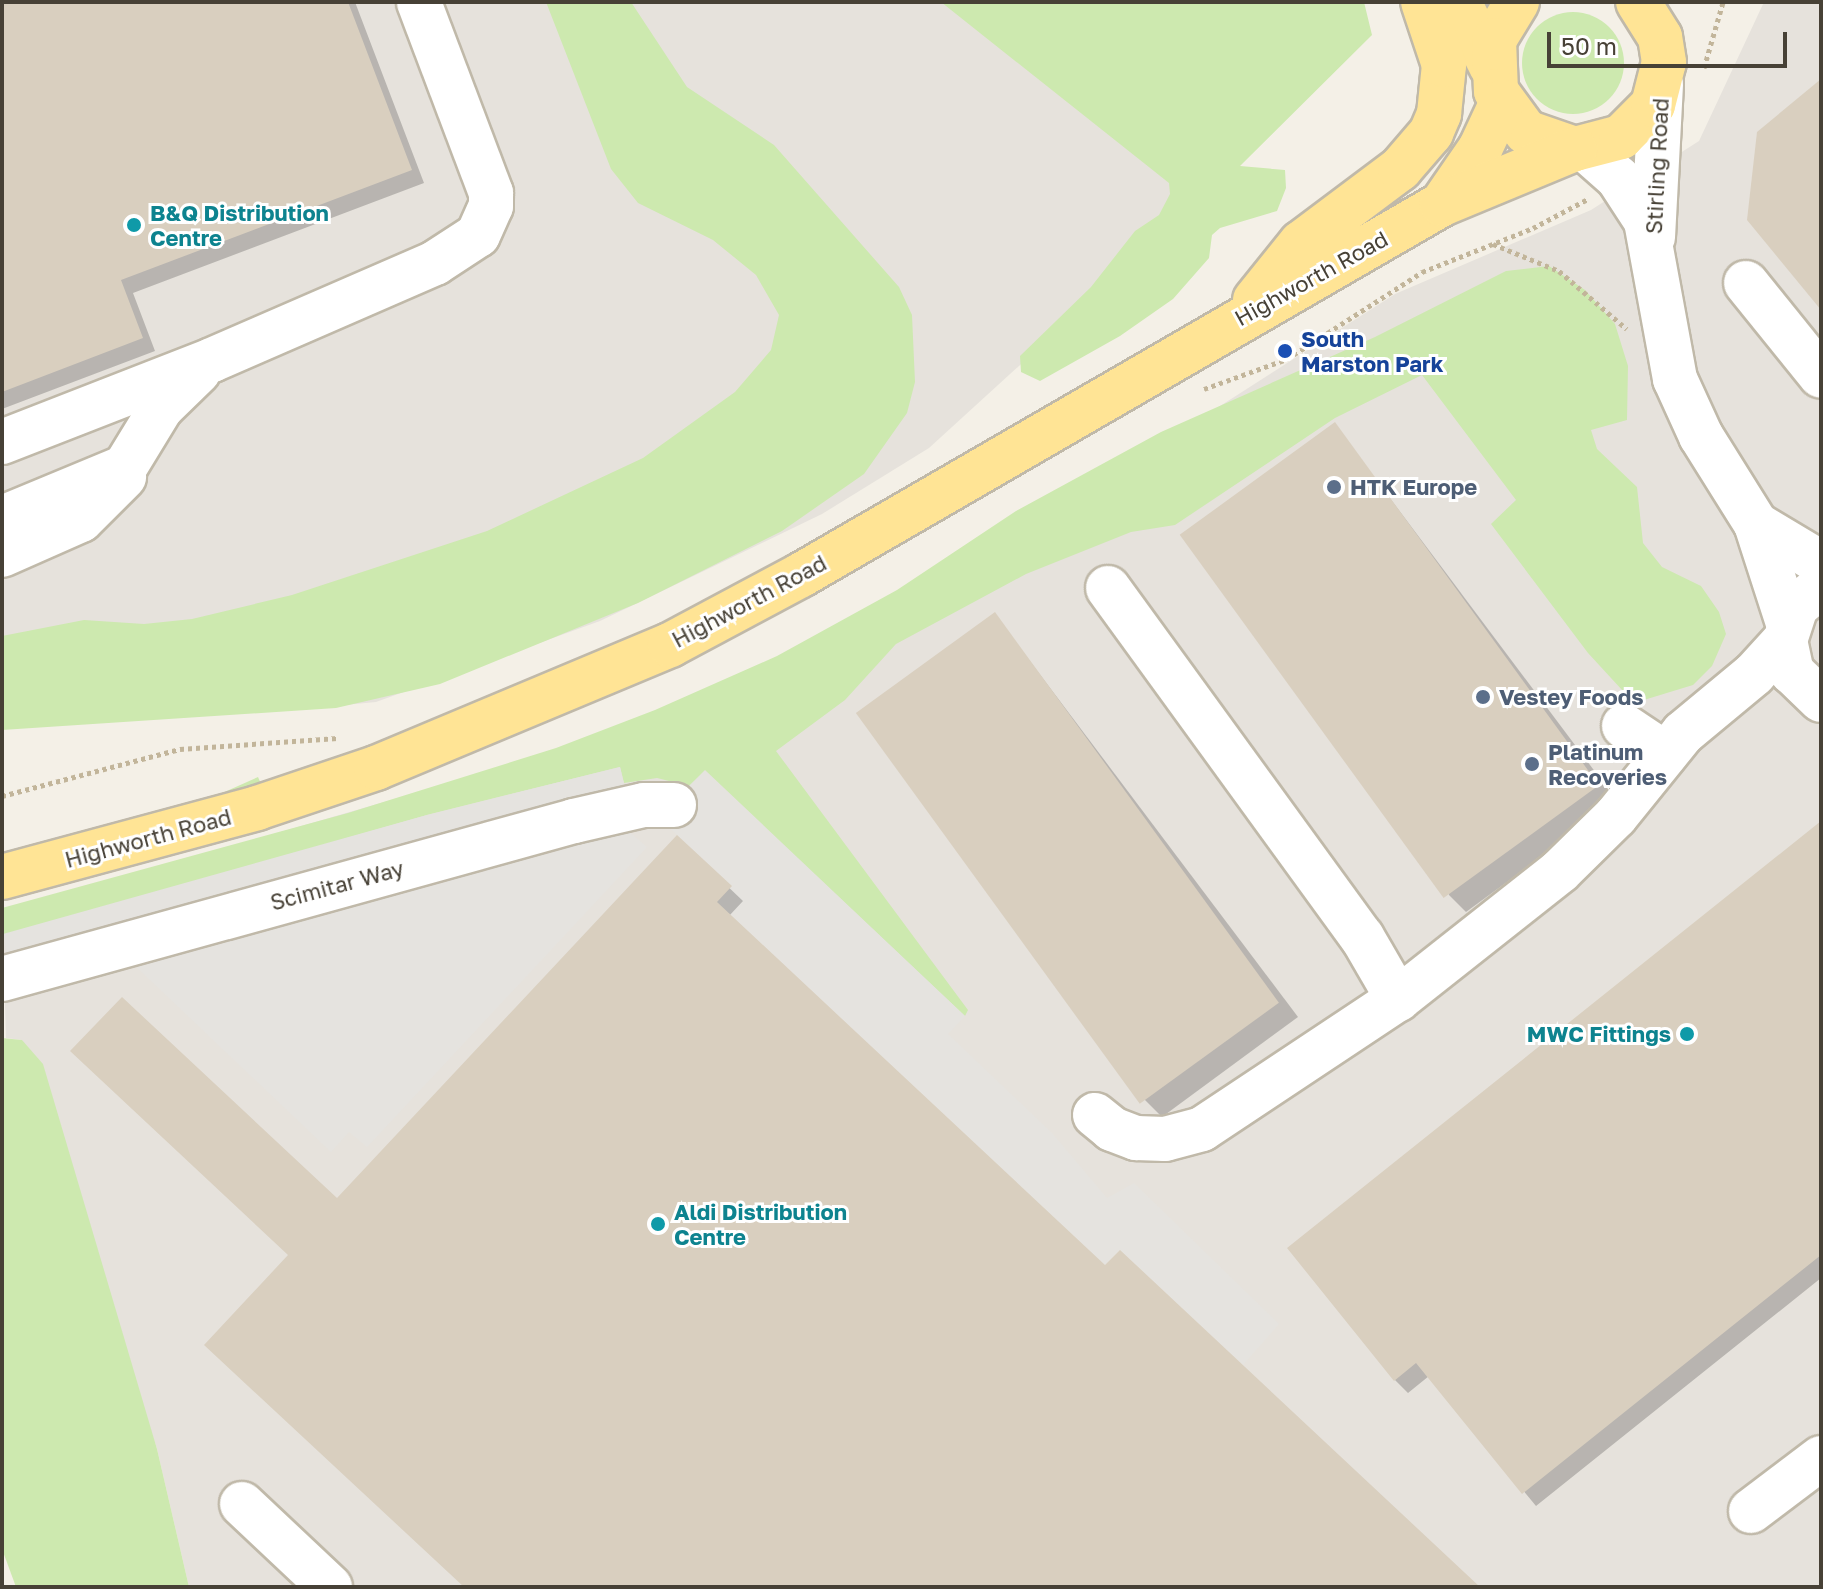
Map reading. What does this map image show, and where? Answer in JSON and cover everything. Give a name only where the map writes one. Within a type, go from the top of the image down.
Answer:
[{"type":"main road","points":[[1241,317],[1301,243],[1400,169],[1431,133],[1439,114],[1444,65],[1423,2]]},
{"type":"main road","points":[[1459,2],[1497,84],[1526,132],[1580,149]]},
{"type":"main road","name":"Highworth Road","points":[[1442,204],[1480,149],[1497,84],[1494,40],[1517,2]]},
{"type":"main road","points":[[1638,2],[1660,37],[1675,76]]},
{"type":"main road","points":[[1675,76],[1681,2]]},
{"type":"main road","name":"Highworth Road","points":[[2,877],[316,789],[576,687],[801,575],[1241,317],[1442,204],[1580,149],[1621,137],[1639,123],[1675,76]]},
{"type":"street","points":[[2,442],[212,360],[435,263],[478,235],[491,193],[419,2]]},
{"type":"street","name":"Stirling Road","points":[[1675,76],[1653,248],[1658,305],[1675,379],[1701,436],[1756,524],[1787,631],[1792,672],[1816,697]]},
{"type":"street","name":"Stirling Road","points":[[1580,149],[1618,178],[1637,202],[1653,248]]},
{"type":"street","points":[[1746,283],[1821,376]]},
{"type":"street","points":[[2,555],[61,532],[91,512],[114,491],[161,408],[212,360]]},
{"type":"street","points":[[2,518],[103,478],[134,458]]},
{"type":"street","name":"Stirling Road","points":[[1756,524],[1821,563]]},
{"type":"street","points":[[1095,1115],[1112,1129],[1136,1138],[1165,1139],[1202,1129],[1398,999],[1560,871],[1616,816],[1666,754],[1787,631],[1799,603],[1821,586]]},
{"type":"street","points":[[1108,588],[1362,937],[1398,999]]},
{"type":"street","points":[[1704,716],[1816,697]]},
{"type":"street","points":[[1624,726],[1666,754]]},
{"type":"street","name":"Scimitar Way","points":[[2,979],[559,824],[644,805],[674,805]]},
{"type":"street","points":[[1751,1511],[1821,1458]]},
{"type":"street","points":[[242,1504],[330,1587]]},
{"type":"path","points":[[1675,76],[1723,2]]},
{"type":"path","points":[[1194,394],[1287,359],[1401,283],[1560,216],[1618,178]]},
{"type":"path","points":[[1493,244],[1559,271],[1636,338]]},
{"type":"path","points":[[2,796],[180,749],[280,746],[353,736]]},
{"type":"shaded area","points":[[2,2],[992,2],[1214,188],[929,448],[822,514],[600,621],[376,702],[302,709],[2,716]]},
{"type":"shaded area","points":[[1764,2],[1821,2],[1821,1587],[189,1587],[157,1449],[22,1040],[6,1038],[2,913],[653,724],[925,595],[1395,294],[1591,210],[1699,141]]},
{"type":"shaded area","points":[[620,767],[626,792],[687,788],[705,770],[965,1016],[948,1034],[1052,1133],[1107,1198],[1134,1183],[1279,1324],[1243,1365],[1120,1250],[1105,1265],[717,902],[732,886],[660,819],[627,830],[647,847],[367,1147],[349,1132],[331,1152],[130,961],[16,995],[3,934],[427,815]]},
{"type":"green space","points":[[546,2],[631,2],[687,87],[774,145],[899,287],[912,315],[915,382],[907,413],[864,474],[782,531],[638,603],[440,684],[336,708],[2,730],[2,636],[84,620],[144,624],[192,619],[292,595],[487,531],[643,458],[735,392],[771,350],[779,315],[756,275],[713,240],[638,203],[611,169]]},
{"type":"green space","points":[[941,2],[1364,2],[1372,35],[1240,166],[1285,170],[1286,188],[1277,211],[1220,228],[1212,235],[1209,258],[1173,299],[1120,336],[1040,381],[1021,372],[1020,356],[1091,287],[1135,231],[1159,215],[1170,194],[1169,183]]},
{"type":"green space","points":[[1573,12],[1592,16],[1609,27],[1620,44],[1624,63],[1620,82],[1609,99],[1592,110],[1573,114],[1554,110],[1537,99],[1526,82],[1522,63],[1526,44],[1537,27],[1554,16]]},
{"type":"green space","points":[[1549,266],[1585,290],[1615,324],[1628,366],[1627,420],[1591,430],[1597,449],[1637,487],[1643,543],[1662,567],[1701,586],[1719,612],[1726,634],[1712,666],[1693,685],[1634,703],[1588,653],[1491,524],[1516,500],[1422,375],[1335,418],[1175,525],[1131,532],[1026,574],[896,644],[845,700],[776,751],[968,1010],[965,1016],[705,771],[689,786],[657,778],[624,783],[620,767],[427,815],[2,937],[2,908],[348,813],[556,748],[655,710],[777,656],[897,590],[1016,511],[1161,432],[1375,337],[1506,271]]},
{"type":"green space","points":[[258,777],[262,786],[19,894],[15,885]]},
{"type":"green space","points":[[2,1038],[22,1040],[43,1064],[157,1449],[189,1587],[16,1587],[2,1549]]},
{"type":"building","name":"B&Q Distribution Centre","points":[[2,2],[348,2],[412,170],[121,280],[143,338],[2,392]]},
{"type":"building","points":[[1821,79],[1821,310],[1747,220],[1757,132]]},
{"type":"building","points":[[1335,422],[1599,785],[1444,898],[1180,535]]},
{"type":"building","points":[[995,612],[1279,1003],[1140,1104],[856,713]]},
{"type":"building","name":"MWC Fittings","points":[[1821,821],[1821,1255],[1522,1494],[1416,1363],[1394,1381],[1287,1248]]},
{"type":"building","name":"Aldi Distribution Centre","points":[[677,835],[732,886],[717,902],[1105,1265],[1120,1250],[1480,1587],[464,1587],[204,1345],[288,1255],[70,1051],[122,997],[337,1198]]},
{"type":"place","name":"B&Q Distribution Centre","points":[[134,225]]},
{"type":"place","name":"South Marston Park","points":[[1285,351]]},
{"type":"place","name":"HTK Europe","points":[[1334,487]]},
{"type":"place","name":"Vestey Foods","points":[[1483,697]]},
{"type":"place","name":"Platinum Recoveries","points":[[1532,764]]},
{"type":"place","name":"MWC Fittings","points":[[1687,1034]]},
{"type":"place","name":"Aldi Distribution Centre","points":[[658,1224]]}]
